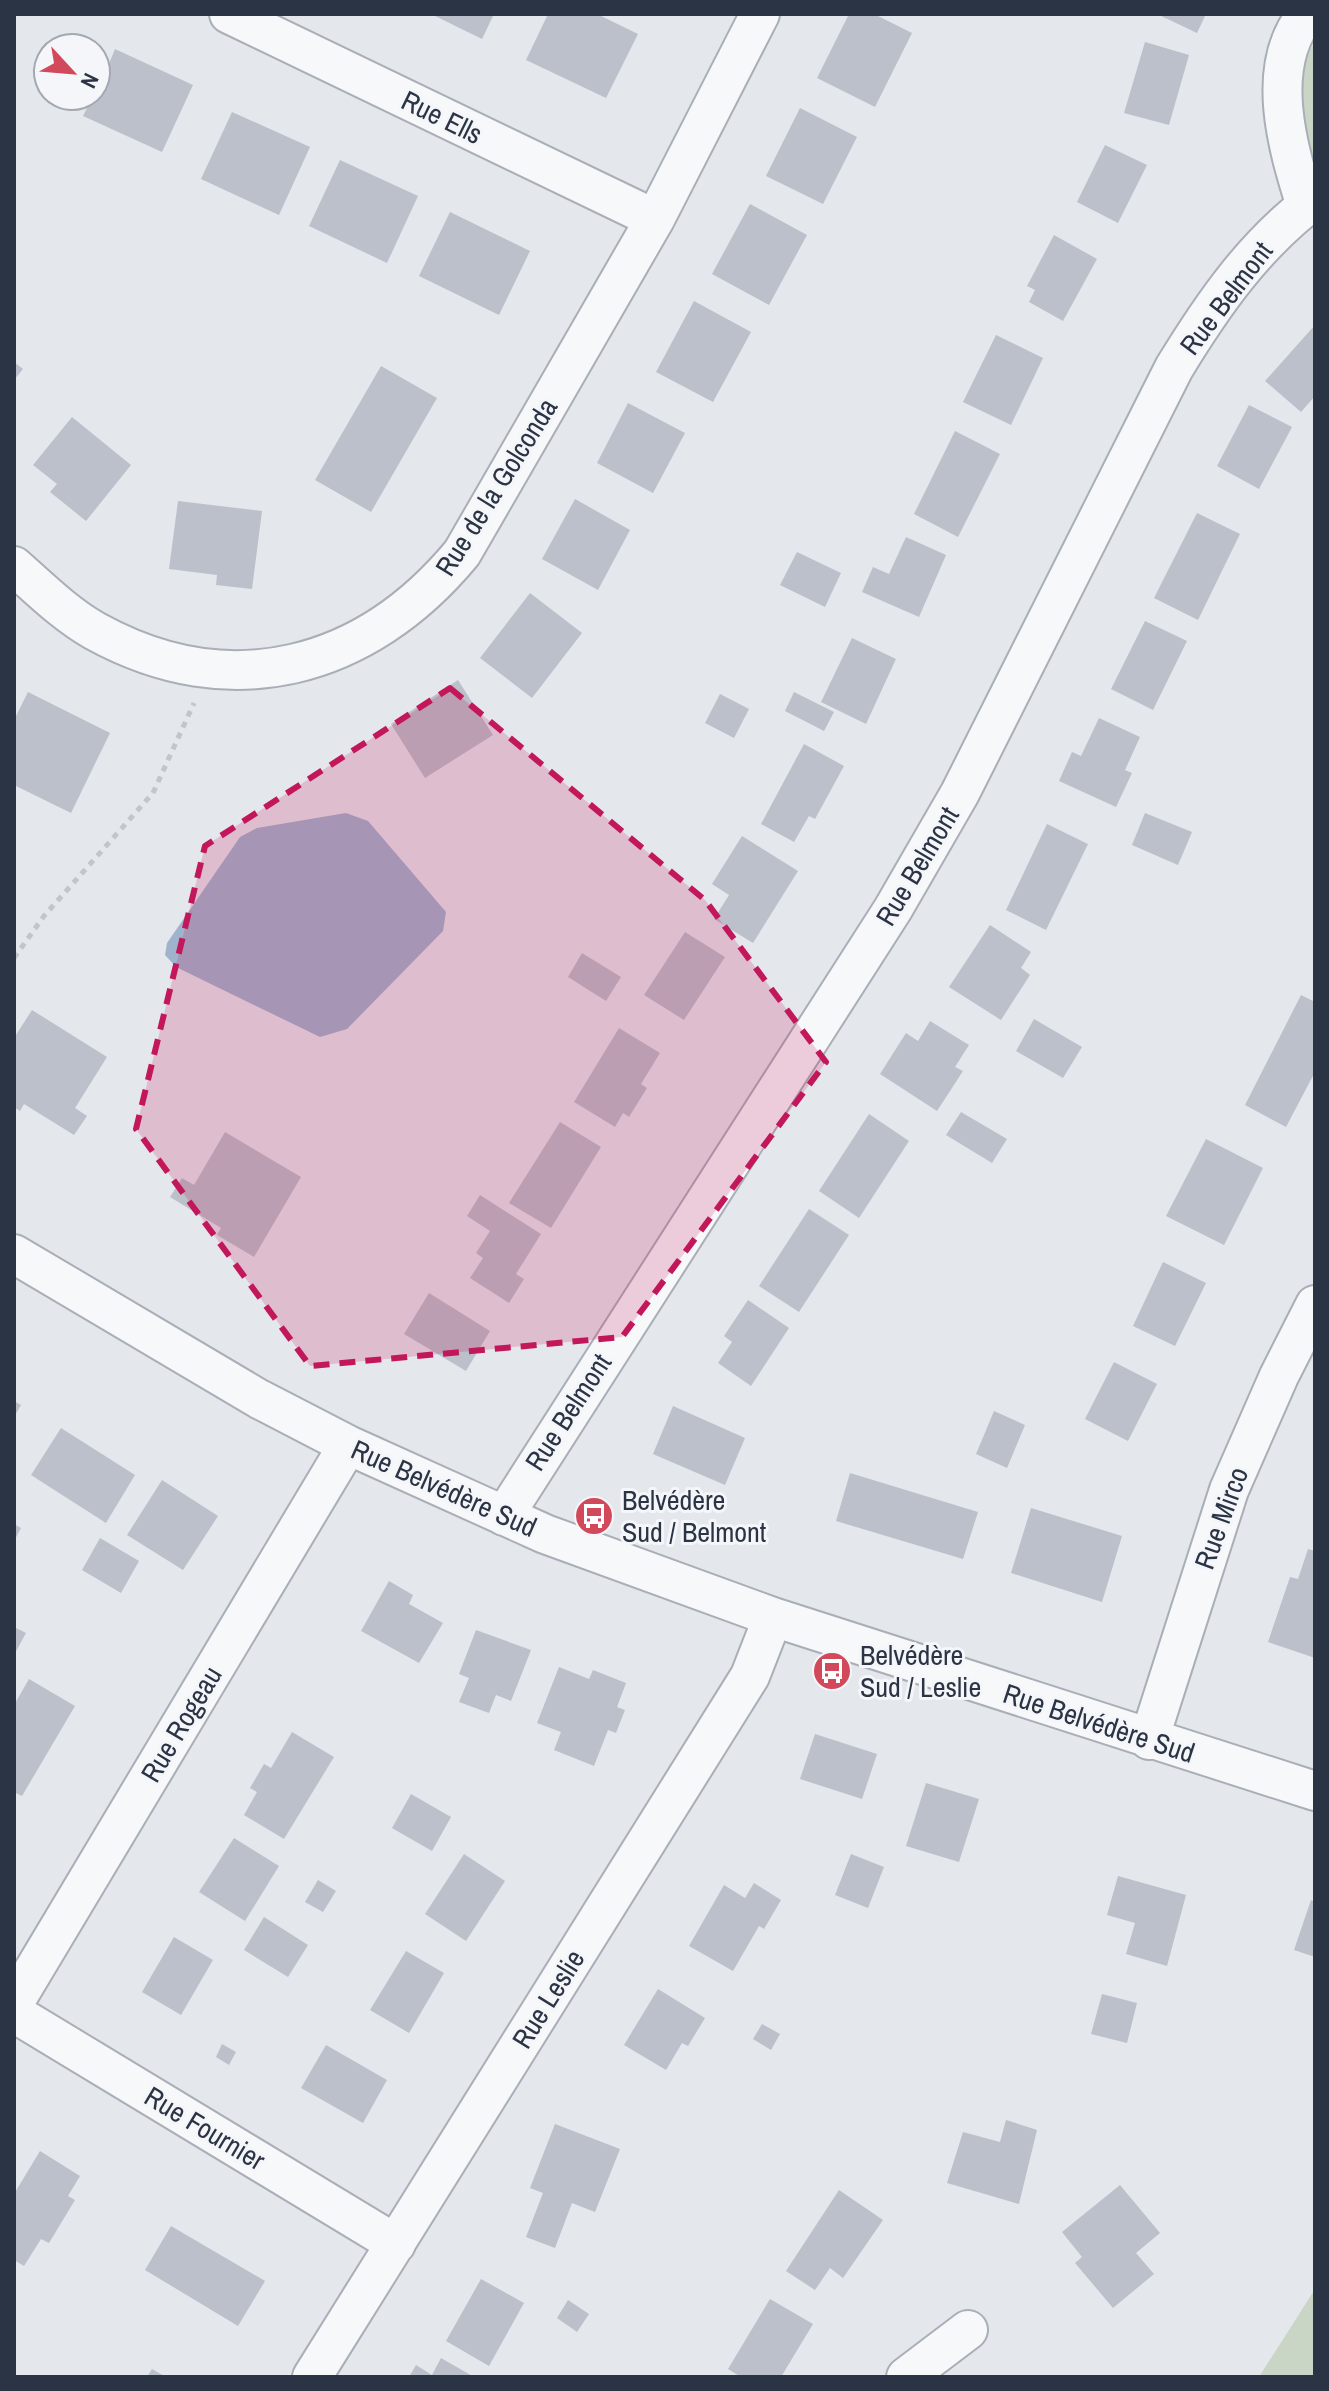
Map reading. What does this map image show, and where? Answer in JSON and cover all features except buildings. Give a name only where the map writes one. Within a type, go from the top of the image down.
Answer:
[{"type":"street","name":"Rue Ells","points":[[229,14],[655,219]]},
{"type":"street","name":"Rue de la Golconda","points":[[14,566],[92,630],[129,649],[168,662],[209,669],[250,670],[291,664],[331,653],[404,613],[435,585],[462,553],[655,219],[760,14]]},
{"type":"street","name":"Rue Belmont","points":[[504,1516],[908,883],[973,768],[1174,368],[1211,308],[1244,265],[1311,203],[1286,143],[1282,95],[1287,61],[1307,14]]},
{"type":"street","name":"Rue Belvédère Sud","points":[[14,1254],[259,1399],[348,1445],[504,1516],[773,1617],[1315,1791]]},
{"type":"street","name":"Rue Mirco","points":[[1149,1740],[1229,1490],[1279,1376],[1315,1305]]},
{"type":"street","name":"Rue Rogeau","points":[[14,2003],[348,1445]]},
{"type":"street","name":"Rue Leslie","points":[[312,2377],[750,1676],[773,1617]]},
{"type":"street","name":"Rue Fournier","points":[[14,2013],[396,2244]]},
{"type":"street","points":[[906,2377],[968,2330]]},
{"type":"path","points":[[14,958],[44,916],[153,793],[209,669]]},
{"type":"highlighted area","points":[[450,688],[705,900],[826,1062],[622,1337],[310,1366],[136,1129],[205,846]]},
{"type":"green space","points":[[1315,41],[1314,167],[1302,135],[1298,104],[1302,72]]},
{"type":"green space","points":[[1315,2289],[1315,2377],[1259,2377]]},
{"type":"water","points":[[346,813],[368,821],[446,912],[443,931],[347,1029],[320,1037],[176,967],[165,955],[167,943],[240,837],[257,828]]},
{"type":"place","name":"Belvédère Sud / Belmont","points":[[594,1516]]},
{"type":"place","name":"Belvédère Sud / Leslie","points":[[832,1671]]}]
